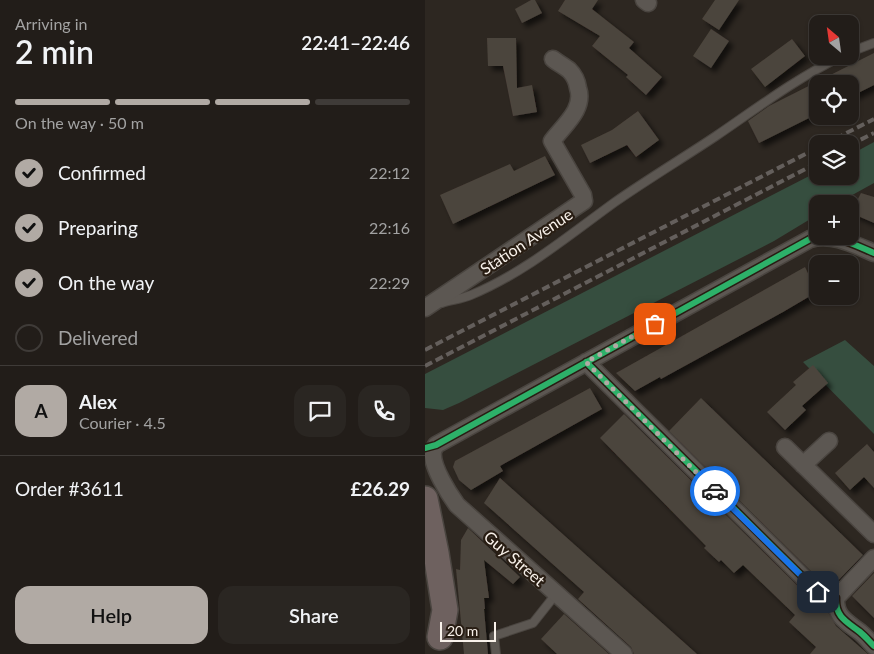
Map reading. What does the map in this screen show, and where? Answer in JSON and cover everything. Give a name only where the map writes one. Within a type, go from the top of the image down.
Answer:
[{"type":"main road","points":[[425,499],[437,553],[445,610],[442,645]]},
{"type":"main road","points":[[425,580],[431,613],[442,645]]},
{"type":"street","name":"Station Avenue","points":[[425,308],[578,207],[584,201],[583,195],[552,141],[578,108],[581,100],[579,90],[571,71],[553,59]]},
{"type":"street","points":[[836,598],[818,592],[586,362],[810,239],[830,236],[873,249]]},
{"type":"street","name":"Guy Street","points":[[586,362],[436,444],[433,453],[436,466],[457,505],[624,654]]},
{"type":"street","points":[[803,465],[829,440]]},
{"type":"street","points":[[785,447],[874,534]]},
{"type":"street","points":[[874,558],[836,598],[835,604],[843,621],[861,632],[874,646]]},
{"type":"lane","points":[[859,49],[874,43]]},
{"type":"lane","points":[[425,308],[469,296],[497,283],[560,243],[614,203],[758,106],[827,65]]},
{"type":"lane","points":[[496,654],[494,636],[533,623],[556,594]]},
{"type":"green space","points":[[874,142],[874,183],[852,195],[809,195],[809,220],[774,241],[459,403],[443,410],[425,408],[425,374],[809,176],[809,185],[859,185],[859,150]]},
{"type":"green space","points":[[845,340],[874,366],[874,434],[803,362]]},
{"type":"building","points":[[531,0],[535,0],[542,13],[522,23],[515,9]]},
{"type":"building","points":[[565,0],[598,0],[592,9],[634,42],[629,48],[662,77],[646,95],[626,77],[628,75],[592,46],[600,36],[558,11]]},
{"type":"building","points":[[715,0],[739,0],[719,30],[702,19]]},
{"type":"building","points":[[711,29],[729,41],[711,68],[693,56]]},
{"type":"building","points":[[487,38],[516,38],[517,88],[532,85],[537,112],[513,116],[503,66],[488,66]]},
{"type":"building","points":[[792,39],[805,56],[765,87],[751,69]]},
{"type":"building","points":[[874,53],[874,85],[859,92],[859,75],[830,75],[850,65],[859,65],[859,61]]},
{"type":"building","points":[[809,86],[809,118],[759,143],[748,121],[769,106]]},
{"type":"building","points":[[638,111],[659,140],[636,157],[627,145],[590,163],[581,145],[612,130]]},
{"type":"building","points":[[545,156],[555,175],[453,224],[440,195],[510,164],[514,171]]},
{"type":"building","points":[[861,193],[874,197],[874,223],[859,216],[859,197]]},
{"type":"building","points":[[805,267],[809,275],[809,297],[783,312],[661,379],[660,377],[635,391],[616,373]]},
{"type":"building","points":[[813,365],[828,383],[802,406],[806,410],[785,430],[767,412],[796,385],[793,382]]},
{"type":"building","points":[[590,388],[602,409],[500,466],[503,471],[471,490],[459,480],[453,467],[455,461]]},
{"type":"building","points":[[701,398],[863,555],[833,586],[823,583],[669,431]]},
{"type":"building","points":[[624,414],[811,599],[819,603],[828,612],[836,626],[868,654],[810,654],[816,647],[789,622],[795,615],[743,565],[734,573],[721,560],[719,562],[704,548],[706,546],[600,438]]},
{"type":"building","points":[[867,444],[874,452],[874,488],[864,477],[850,490],[835,473]]},
{"type":"building","points":[[500,478],[697,654],[634,654],[631,647],[578,599],[584,592],[484,503]]},
{"type":"building","points":[[468,528],[520,577],[513,584],[484,560],[489,598],[484,598],[488,654],[464,654],[456,569],[460,570],[461,540]]},
{"type":"building","points":[[874,573],[874,618],[852,596]]},
{"type":"building","points":[[564,614],[609,654],[557,654],[541,639]]},
{"type":"railway","points":[[843,135],[874,119]]},
{"type":"railway","points":[[859,140],[874,133]]},
{"type":"railway","points":[[425,350],[809,152]]},
{"type":"railway","points":[[425,366],[809,167]]},
{"type":"cycle path","points":[[425,448],[436,445],[810,239],[835,238],[874,253]]},
{"type":"cycle path","points":[[586,362],[818,592],[836,598],[837,610],[846,622],[874,646]]},
{"type":"way so far","points":[[655,324],[586,362],[715,491]]},
{"type":"route","points":[[715,491],[818,592]]}]
